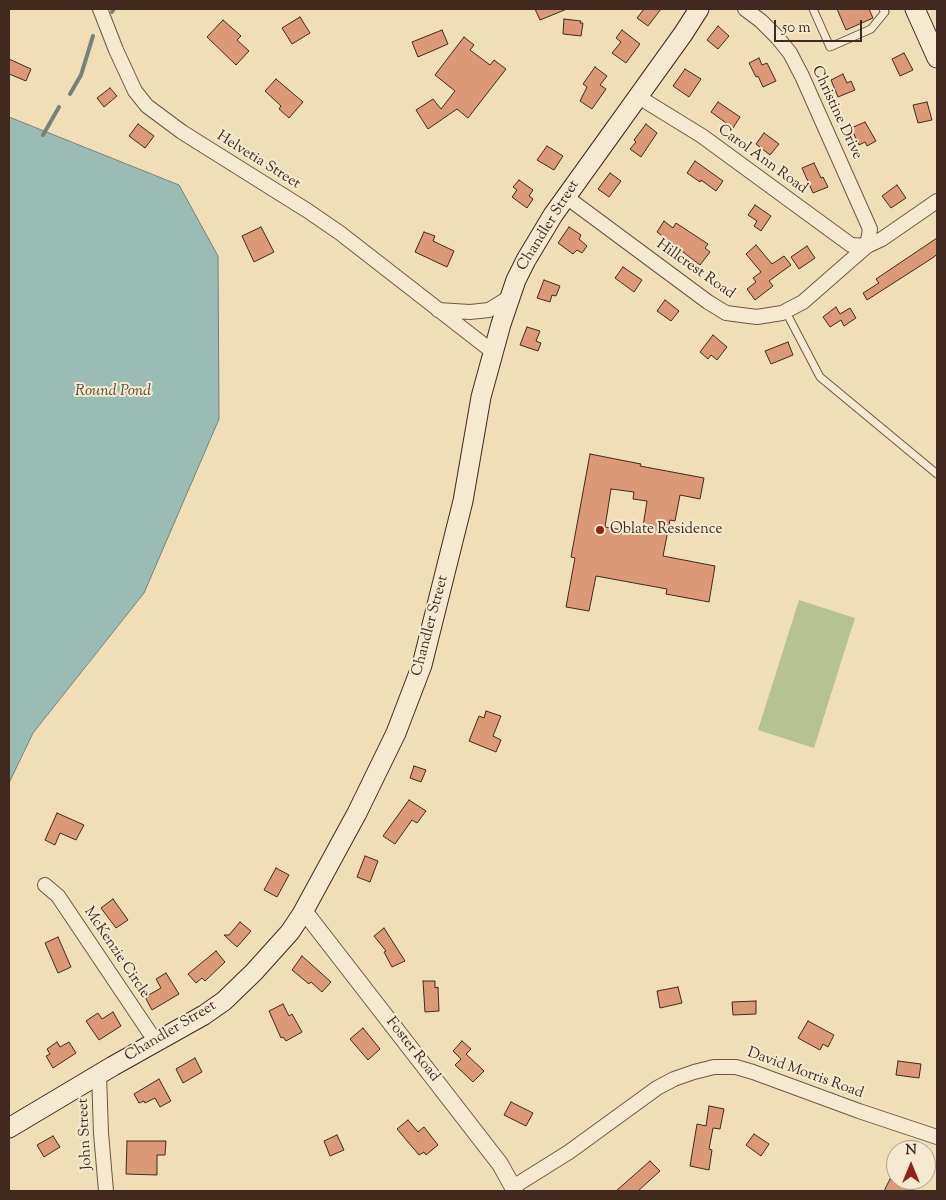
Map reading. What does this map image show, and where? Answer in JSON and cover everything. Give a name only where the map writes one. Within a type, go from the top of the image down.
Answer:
[{"type":"main road","name":"Chandler Street","points":[[9,1128],[204,1015],[239,987],[271,954],[290,932],[304,911],[357,813],[396,733],[422,665],[463,501],[481,397],[510,297],[526,260],[565,196],[699,9]]},
{"type":"main road","points":[[915,9],[937,58]]},
{"type":"street","name":"Helvetia Street","points":[[100,9],[135,91],[148,106],[182,132],[308,211],[493,352]]},
{"type":"street","name":"Christine Drive","points":[[745,9],[761,21],[777,37],[790,53],[802,76],[870,229],[867,246]]},
{"type":"street","name":"Carol Ann Road","points":[[637,96],[702,136],[851,245],[867,246]]},
{"type":"street","name":"Hillcrest Road","points":[[565,196],[708,302],[726,312],[757,317],[786,312],[803,302],[867,246],[882,239],[937,201]]},
{"type":"street","points":[[438,310],[470,312],[489,310],[510,297]]},
{"type":"street","name":"McKenzie Circle","points":[[45,885],[58,896],[156,1042]]},
{"type":"street","name":"Foster Road","points":[[304,911],[500,1164],[514,1189]]},
{"type":"street","name":"David Morris Road","points":[[514,1189],[569,1152],[657,1088],[674,1079],[714,1067],[736,1067],[753,1072],[937,1137]]},
{"type":"street","name":"John Street","points":[[100,1074],[101,1132],[106,1191]]},
{"type":"lane","points":[[813,9],[830,47],[871,29],[884,12],[883,9]]},
{"type":"lane","points":[[786,312],[820,377],[937,474]]},
{"type":"green space","points":[[799,600],[855,618],[814,748],[758,730]]},
{"type":"water","name":"Round Pond","points":[[9,117],[179,185],[218,256],[219,419],[144,593],[33,733],[9,783]]},
{"type":"building","points":[[535,9],[567,9],[540,20]]},
{"type":"building","points":[[644,9],[661,9],[648,26],[637,18]]},
{"type":"building","points":[[837,9],[869,9],[873,18],[846,30]]},
{"type":"building","points":[[300,17],[310,33],[292,44],[282,28]]},
{"type":"building","points":[[564,19],[581,21],[580,23],[583,23],[581,36],[563,34]]},
{"type":"building","points":[[223,20],[241,36],[237,40],[249,51],[236,65],[207,37]]},
{"type":"building","points":[[718,26],[729,36],[718,49],[707,40]]},
{"type":"building","points":[[442,30],[448,44],[418,57],[412,42]]},
{"type":"building","points":[[622,30],[640,44],[626,63],[612,53],[621,42],[616,38]]},
{"type":"building","points":[[464,37],[474,45],[470,50],[490,65],[494,60],[506,69],[468,118],[457,109],[428,129],[416,110],[433,99],[441,109],[455,91],[435,75]]},
{"type":"building","points":[[904,53],[913,70],[900,76],[892,59]]},
{"type":"building","points":[[759,58],[762,65],[767,63],[776,81],[763,87],[749,63]]},
{"type":"building","points":[[9,59],[31,69],[26,81],[9,74]]},
{"type":"building","points":[[595,67],[607,76],[600,85],[606,89],[592,109],[580,101],[587,87],[583,84]]},
{"type":"building","points":[[685,69],[701,79],[689,97],[673,86]]},
{"type":"building","points":[[843,74],[847,83],[851,81],[855,90],[838,97],[831,80]]},
{"type":"building","points":[[276,79],[303,102],[289,118],[279,109],[281,106],[265,91]]},
{"type":"building","points":[[110,88],[117,96],[104,107],[97,98]]},
{"type":"building","points":[[718,102],[740,117],[733,128],[711,112]]},
{"type":"building","points":[[927,102],[932,120],[918,123],[913,105]]},
{"type":"building","points":[[865,122],[876,141],[867,146],[865,142],[859,145],[851,128]]},
{"type":"building","points":[[138,124],[154,136],[145,148],[129,136]]},
{"type":"building","points":[[646,124],[657,133],[641,157],[630,149]]},
{"type":"building","points":[[764,133],[779,144],[770,155],[756,144]]},
{"type":"building","points":[[547,146],[563,156],[554,170],[537,160]]},
{"type":"building","points":[[695,161],[723,181],[716,191],[687,173]]},
{"type":"building","points":[[814,163],[821,178],[823,177],[828,187],[813,193],[802,168]]},
{"type":"building","points":[[610,173],[621,181],[609,197],[598,189]]},
{"type":"building","points":[[519,180],[533,190],[529,196],[533,199],[527,208],[512,197],[517,190],[513,187]]},
{"type":"building","points":[[897,185],[906,198],[891,208],[882,196]]},
{"type":"building","points":[[755,205],[771,216],[761,231],[754,226],[757,221],[748,215]]},
{"type":"building","points":[[664,221],[673,228],[676,223],[708,244],[705,248],[710,252],[700,265],[657,232]]},
{"type":"building","points":[[261,227],[274,252],[254,262],[242,236]]},
{"type":"building","points":[[569,227],[581,235],[579,239],[587,246],[582,253],[577,250],[573,254],[558,243]]},
{"type":"building","points":[[424,232],[435,236],[433,241],[454,251],[447,267],[415,252]]},
{"type":"building","points":[[937,238],[937,254],[934,257],[867,300],[863,293],[879,283],[876,279]]},
{"type":"building","points":[[756,245],[772,264],[784,256],[791,265],[769,281],[773,286],[755,300],[747,289],[756,282],[753,278],[761,272],[746,254]]},
{"type":"building","points":[[807,246],[815,258],[799,269],[791,257]]},
{"type":"building","points":[[623,267],[642,280],[634,292],[615,278]]},
{"type":"building","points":[[544,280],[560,286],[556,296],[552,295],[550,302],[537,298]]},
{"type":"building","points":[[665,300],[679,311],[671,321],[657,311]]},
{"type":"building","points":[[836,307],[840,314],[850,308],[856,318],[844,326],[841,320],[830,327],[823,317]]},
{"type":"building","points":[[527,327],[540,331],[536,341],[541,343],[538,351],[520,345]]},
{"type":"building","points":[[713,335],[727,347],[717,360],[711,355],[708,359],[700,352]]},
{"type":"building","points":[[788,342],[793,355],[771,364],[765,351]]},
{"type":"building","name":"Oblate Residence","points":[[590,454],[704,478],[700,499],[680,495],[675,521],[670,520],[663,556],[715,566],[709,602],[666,594],[667,589],[596,576],[589,611],[566,607],[575,558],[571,557]],"holes":[[[611,489],[634,492],[633,499],[647,501],[642,533],[605,527]]]},
{"type":"building","points":[[486,711],[501,716],[493,736],[501,740],[496,752],[469,741],[479,716],[484,718]]},
{"type":"building","points":[[414,766],[426,770],[421,782],[410,778]]},
{"type":"building","points":[[409,800],[426,811],[417,823],[412,820],[395,844],[383,836]]},
{"type":"building","points":[[57,813],[84,825],[76,840],[60,833],[55,845],[45,840]]},
{"type":"building","points":[[365,856],[378,861],[370,882],[357,877]]},
{"type":"building","points":[[276,868],[289,875],[277,897],[264,890]]},
{"type":"building","points":[[113,899],[128,920],[116,928],[101,908]]},
{"type":"building","points":[[240,922],[251,931],[237,947],[224,935],[229,935]]},
{"type":"building","points":[[384,928],[405,961],[392,967],[384,952],[386,951],[374,936]]},
{"type":"building","points":[[58,937],[71,967],[58,973],[45,943]]},
{"type":"building","points":[[216,951],[225,962],[205,981],[202,978],[196,983],[188,974]]},
{"type":"building","points":[[302,956],[331,982],[322,992],[311,982],[309,984],[292,970]]},
{"type":"building","points":[[166,973],[179,994],[152,1010],[145,997],[161,988],[156,979]]},
{"type":"building","points":[[423,981],[435,981],[435,988],[438,987],[439,1011],[425,1012]]},
{"type":"building","points":[[678,987],[682,1003],[660,1008],[657,991]]},
{"type":"building","points":[[756,1001],[756,1014],[733,1015],[732,1002]]},
{"type":"building","points":[[283,1004],[289,1016],[292,1014],[302,1032],[286,1041],[283,1037],[281,1038],[269,1011]]},
{"type":"building","points":[[113,1012],[121,1026],[99,1040],[86,1021],[98,1013],[102,1019]]},
{"type":"building","points":[[808,1021],[834,1035],[828,1047],[823,1044],[820,1050],[798,1038]]},
{"type":"building","points":[[363,1028],[380,1049],[368,1060],[350,1039]]},
{"type":"building","points":[[462,1041],[471,1049],[466,1054],[484,1071],[473,1082],[455,1065],[461,1059],[453,1051]]},
{"type":"building","points":[[57,1042],[60,1047],[69,1042],[76,1053],[53,1068],[46,1056],[50,1054],[47,1049]]},
{"type":"building","points":[[195,1058],[202,1072],[183,1083],[176,1069]]},
{"type":"building","points":[[898,1061],[921,1064],[919,1078],[896,1075]]},
{"type":"building","points":[[159,1079],[171,1101],[160,1107],[155,1098],[145,1103],[144,1101],[139,1103],[134,1094]]},
{"type":"building","points":[[511,1102],[533,1113],[526,1126],[504,1115]]},
{"type":"building","points":[[709,1106],[724,1109],[720,1129],[713,1128],[709,1149],[712,1150],[709,1170],[690,1166],[697,1124],[706,1126]]},
{"type":"building","points":[[408,1120],[418,1132],[424,1127],[438,1145],[426,1155],[424,1152],[419,1155],[397,1129]]},
{"type":"building","points":[[754,1134],[769,1144],[761,1156],[746,1145]]},
{"type":"building","points":[[337,1135],[344,1150],[330,1156],[324,1141]]},
{"type":"building","points":[[53,1136],[60,1147],[44,1157],[37,1145]]},
{"type":"building","points":[[127,1141],[166,1141],[165,1155],[157,1155],[157,1175],[126,1174]]},
{"type":"building","points":[[650,1161],[660,1171],[638,1191],[616,1191]]},
{"type":"building","points":[[886,1187],[886,1190],[916,1191],[884,1191]]},
{"type":"waterway","points":[[70,94],[81,75],[93,36]]},
{"type":"waterway","points":[[43,135],[59,107]]},
{"type":"place","name":"Oblate Residence","points":[[600,530]]}]
